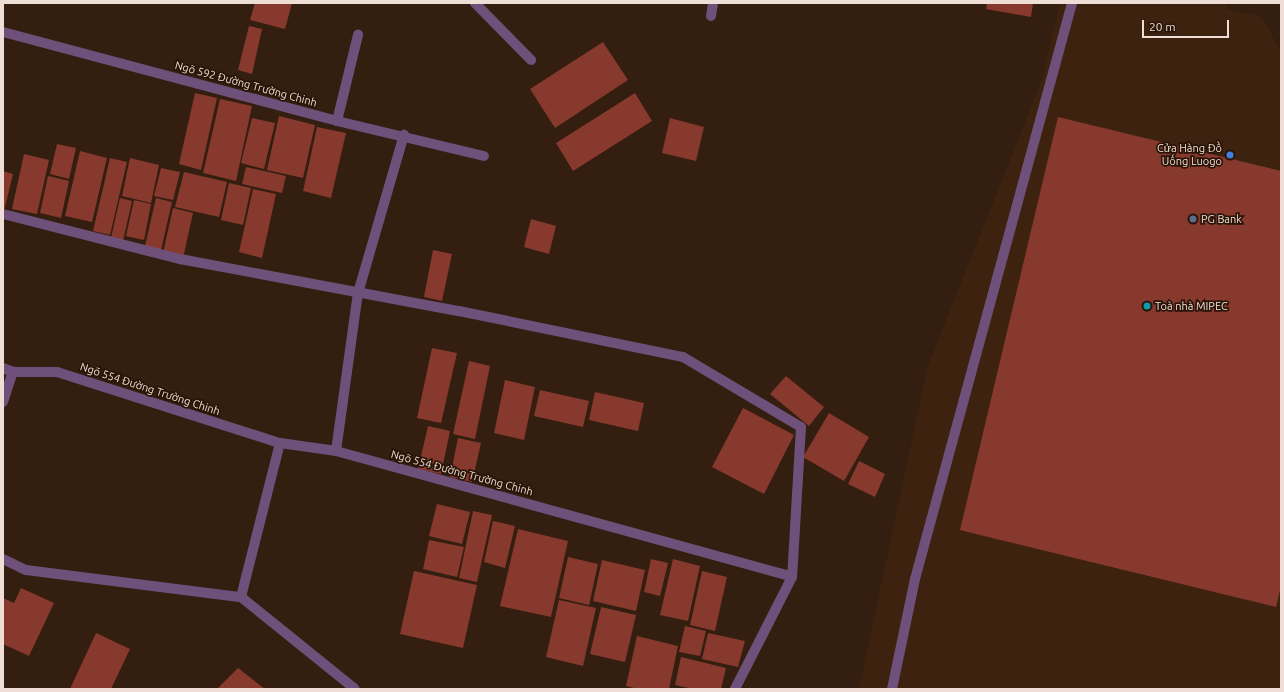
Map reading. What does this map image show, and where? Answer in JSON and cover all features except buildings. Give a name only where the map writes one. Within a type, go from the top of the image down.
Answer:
[{"type":"lane","points":[[475,3],[531,60]]},
{"type":"lane","points":[[711,16],[713,3]]},
{"type":"lane","points":[[892,689],[917,571],[1072,3]]},
{"type":"lane","name":"Ngõ 592 Đường Trường Chinh","points":[[3,32],[337,121],[484,156]]},
{"type":"lane","points":[[337,121],[358,35]]},
{"type":"lane","points":[[336,451],[358,292],[404,136]]},
{"type":"lane","points":[[3,214],[180,259],[358,292],[683,357],[801,428],[792,577],[735,689]]},
{"type":"lane","name":"Ngõ 554 Đường Trường Chinh","points":[[3,368],[13,372],[57,372],[280,443],[336,451],[792,577]]},
{"type":"lane","points":[[3,402],[13,372]]},
{"type":"lane","points":[[242,597],[280,443]]},
{"type":"lane","points":[[3,559],[26,570],[242,597],[355,689]]},
{"type":"shaded area","points":[[1060,3],[1226,3],[1226,9],[1262,17],[1281,52],[1281,689],[859,689],[928,365],[1042,80]]},
{"type":"place","name":"Cửa Hàng Đồ Uống Luogo","points":[[1230,155]]},
{"type":"place","name":"PG Bank","points":[[1193,219]]},
{"type":"place","name":"Toà nhà MIPEC","points":[[1147,306]]}]
